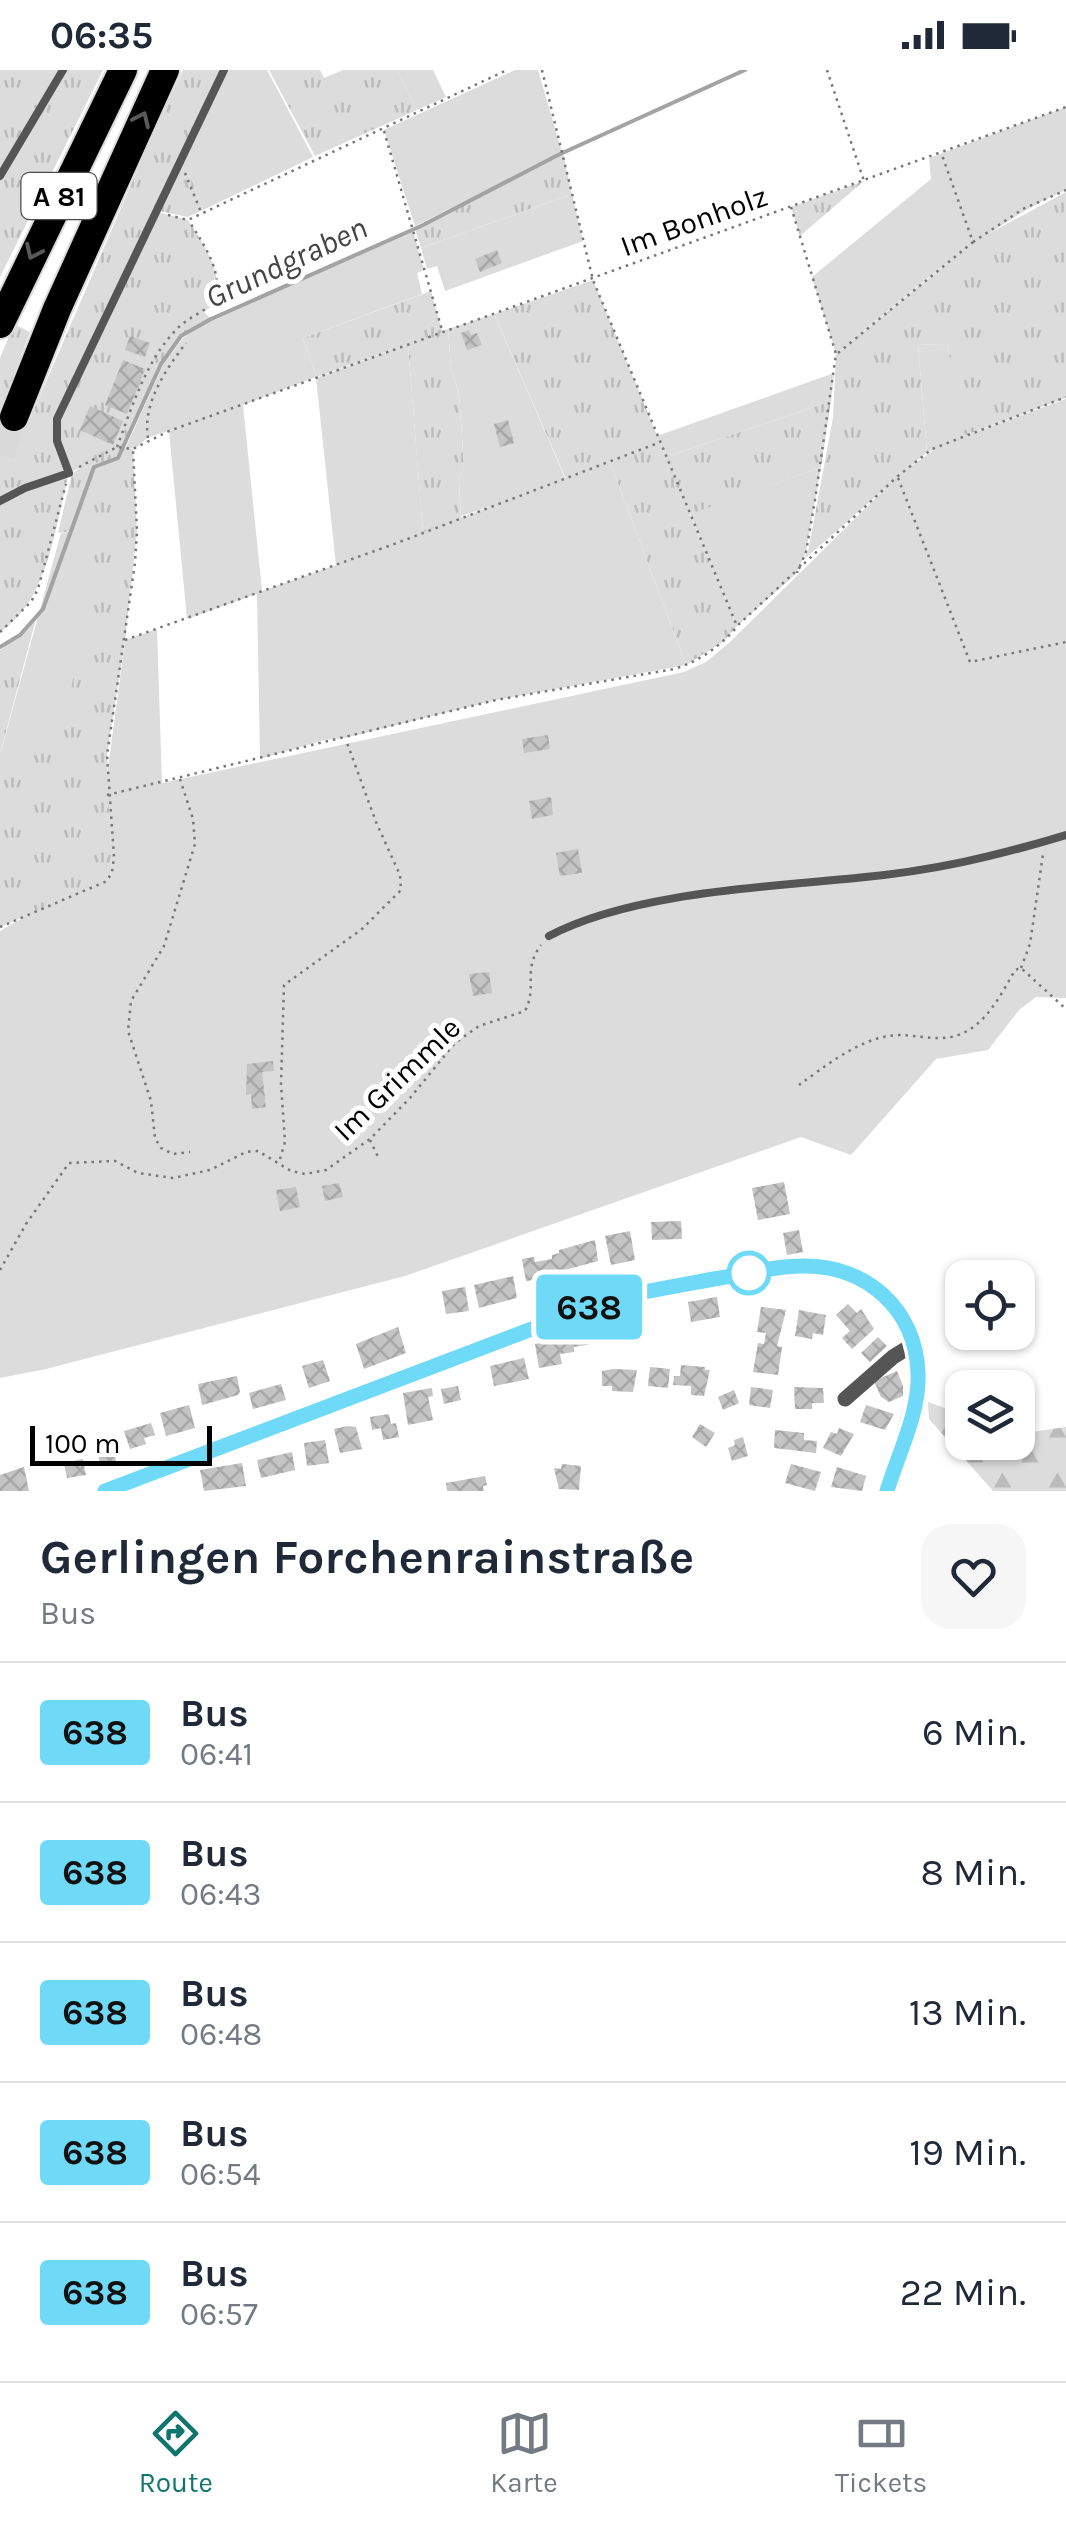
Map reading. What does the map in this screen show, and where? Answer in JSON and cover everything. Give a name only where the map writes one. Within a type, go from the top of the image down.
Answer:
[{"type":"highway","name":"A 81","points":[[0,324],[122,70]]},
{"type":"highway","name":"A 81","points":[[14,416],[57,309],[165,70]]},
{"type":"street","points":[[105,1491],[608,1300],[805,1266],[842,1271],[886,1295],[902,1315],[914,1344],[918,1372],[915,1399],[887,1491]]},
{"type":"street","points":[[846,1399],[893,1357],[914,1344]]},
{"type":"lane","points":[[0,176],[63,70]]},
{"type":"lane","points":[[0,501],[69,473],[57,441],[58,419],[224,70]]},
{"type":"lane","points":[[549,936],[592,918],[658,903],[770,884],[949,866],[1066,836]]},
{"type":"path","points":[[157,212],[188,220],[507,70]]},
{"type":"path","points":[[542,70],[593,280],[737,626]]},
{"type":"path","points":[[828,70],[864,182]]},
{"type":"path","name":"Im Bonholz","points":[[133,449],[148,439],[443,331],[1066,108]]},
{"type":"path","points":[[383,129],[443,331]]},
{"type":"path","points":[[942,153],[973,242]]},
{"type":"path","points":[[180,162],[202,214]]},
{"type":"path","points":[[836,354],[973,242],[1023,209],[1066,190]]},
{"type":"path","points":[[790,207],[836,354],[829,421],[809,534],[796,574]]},
{"type":"path","points":[[117,447],[162,347],[180,325],[217,301],[220,281],[213,260],[188,220]]},
{"type":"path","points":[[148,439],[145,420],[166,371],[186,342]]},
{"type":"path","points":[[107,795],[496,700],[692,663],[710,652],[898,476],[932,449],[1066,397]]},
{"type":"path","points":[[125,640],[660,443]]},
{"type":"path","points":[[0,632],[31,602],[38,589],[69,473],[117,447],[133,449],[137,530],[125,640],[106,754],[112,872],[107,881],[0,927]]},
{"type":"path","points":[[898,476],[970,662],[1066,642]]},
{"type":"path","name":"Im Grimmle","points":[[279,1161],[285,1142],[281,1084],[284,984],[362,929],[401,890],[400,876],[345,738]]},
{"type":"path","points":[[180,778],[193,818],[196,844],[164,946],[131,1001],[128,1031],[151,1101],[155,1138],[161,1148],[173,1154],[190,1152]]},
{"type":"path","points":[[1021,968],[1033,928],[1044,842]]},
{"type":"path","name":"Im Grimmle","points":[[0,1270],[26,1224],[69,1163],[115,1161],[138,1173],[172,1178],[210,1170],[258,1150],[291,1171],[305,1174],[326,1170],[370,1139],[455,1043],[479,1026],[525,1011],[532,997],[529,966],[549,936]]},
{"type":"path","points":[[1021,968],[1066,1009]]},
{"type":"path","points":[[799,1085],[849,1054],[888,1036],[953,1039],[965,1035],[999,998],[1014,970],[1021,968]]},
{"type":"path","points":[[370,1139],[378,1158]]},
{"type":"green space","points":[[0,70],[103,70],[0,277]]},
{"type":"green space","points":[[183,70],[222,70],[157,212],[188,220],[214,268],[217,301],[204,312],[211,319],[181,336],[159,364],[123,447],[133,449],[137,531],[107,755],[112,872],[107,881],[0,927],[0,754],[100,527],[58,533],[72,474],[81,467],[69,473],[40,581],[16,618],[0,632],[0,358],[14,324],[30,332],[5,399],[5,403],[26,416],[36,405],[136,169]]},
{"type":"green space","points":[[224,70],[267,70],[313,157],[203,210],[183,156]]},
{"type":"green space","points":[[269,70],[320,70],[324,78],[343,70],[397,70],[417,110],[315,156]]},
{"type":"green space","points":[[397,70],[433,70],[446,97],[417,110]]},
{"type":"green space","points":[[515,70],[538,70],[562,152],[415,226],[384,130]]},
{"type":"green space","points":[[1066,107],[1066,190],[974,243],[836,354],[812,277],[931,179],[929,158]]},
{"type":"green space","points":[[563,153],[572,194],[421,248],[415,229]]},
{"type":"green space","points":[[184,158],[203,210],[188,217],[159,211]]},
{"type":"green space","points":[[864,181],[800,236],[791,207]]},
{"type":"green space","points":[[1066,192],[1066,398],[963,436],[947,344],[918,345],[927,452],[801,562],[808,552],[833,418],[836,354],[973,242]]},
{"type":"green space","points":[[572,194],[583,241],[445,291],[437,266],[427,269],[421,248]]},
{"type":"green space","points":[[413,230],[424,270],[417,273],[422,294],[303,338],[316,377],[243,405],[262,591],[336,565],[316,378],[408,344],[423,532],[495,505],[461,516],[459,479],[464,467],[459,394],[451,367],[448,329],[494,314],[565,478],[610,462],[686,665],[496,700],[260,759],[257,594],[187,619],[169,431],[191,423],[147,438],[135,449],[126,447],[163,365],[183,338],[211,320]]},
{"type":"green space","points":[[593,280],[666,457],[831,401],[821,467],[690,515],[737,626],[723,642],[686,665],[610,462],[566,479],[494,314]]},
{"type":"green space","points":[[431,291],[442,331],[448,329],[451,367],[459,394],[464,467],[459,479],[461,519],[423,533],[408,344],[316,377],[303,338]]},
{"type":"green space","points":[[947,344],[964,436],[1066,399],[1066,998],[1036,997],[1019,1010],[988,1050],[936,1059],[851,1155],[801,1137],[405,1276],[0,1378],[0,931],[38,909],[107,881],[112,872],[107,776],[125,640],[157,629],[162,783],[684,672],[706,662],[729,643],[898,476],[935,449],[927,452],[918,345]]},
{"type":"green space","points":[[834,373],[831,401],[666,457],[657,436]]},
{"type":"green space","points":[[821,467],[806,552],[796,574],[737,626],[690,514]]},
{"type":"green space","points":[[100,526],[60,753],[0,755],[61,533]]},
{"type":"green space","points":[[37,615],[0,754],[0,650]]},
{"type":"green space","points":[[928,1402],[945,1408],[945,1437],[929,1419]]},
{"type":"green space","points":[[1066,1427],[1066,1491],[993,1491],[965,1460],[1035,1460],[1035,1432]]},
{"type":"building","points":[[497,250],[502,263],[480,272],[475,259]]},
{"type":"building","points":[[469,330],[471,335],[477,333],[482,345],[467,350],[461,333]]},
{"type":"building","points":[[130,336],[150,343],[145,357],[125,350]]},
{"type":"building","points":[[123,360],[145,369],[127,414],[105,405]]},
{"type":"building","points":[[90,406],[123,421],[113,445],[80,430]]},
{"type":"building","points":[[508,420],[514,443],[500,447],[494,424]]},
{"type":"building","points":[[548,735],[550,749],[524,753],[522,739]]},
{"type":"building","points":[[551,797],[553,815],[532,819],[529,801]]},
{"type":"building","points":[[578,849],[582,873],[560,876],[556,853]]},
{"type":"building","points":[[489,972],[492,993],[473,996],[469,974]]},
{"type":"building","points":[[273,1061],[274,1071],[262,1072],[266,1107],[252,1109],[251,1094],[246,1095],[247,1064]]},
{"type":"building","points":[[784,1182],[790,1214],[758,1220],[752,1188]]},
{"type":"building","points":[[339,1183],[343,1197],[325,1201],[322,1186]]},
{"type":"building","points":[[296,1187],[300,1207],[280,1211],[276,1190]]},
{"type":"building","points":[[681,1221],[682,1239],[652,1240],[651,1222]]},
{"type":"building","points":[[799,1230],[803,1252],[787,1255],[783,1233]]},
{"type":"building","points":[[630,1231],[635,1260],[611,1265],[605,1236]]},
{"type":"building","points":[[595,1240],[598,1261],[565,1270],[566,1273],[555,1275],[556,1280],[535,1284],[534,1280],[526,1281],[522,1259],[552,1259],[559,1250]]},
{"type":"building","points":[[513,1276],[517,1298],[479,1308],[474,1285]]},
{"type":"building","points":[[465,1287],[469,1311],[446,1314],[442,1291]]},
{"type":"building","points":[[717,1297],[720,1317],[691,1322],[688,1302]]},
{"type":"building","points":[[848,1304],[857,1313],[861,1309],[874,1329],[852,1349],[842,1338],[850,1331],[836,1315]]},
{"type":"building","points":[[761,1307],[786,1310],[777,1346],[782,1347],[778,1375],[753,1372],[758,1343],[764,1344],[766,1333],[757,1332]]},
{"type":"building","points":[[641,1310],[644,1333],[610,1335],[607,1315]]},
{"type":"building","points":[[799,1310],[826,1315],[823,1335],[813,1333],[812,1339],[795,1336]]},
{"type":"building","points":[[398,1327],[406,1353],[364,1369],[356,1344]]},
{"type":"building","points":[[590,1328],[592,1344],[560,1354],[562,1364],[539,1368],[535,1344],[565,1331]]},
{"type":"building","points":[[878,1337],[887,1346],[870,1362],[861,1353]]},
{"type":"building","points":[[524,1358],[529,1379],[494,1386],[490,1366]]},
{"type":"building","points":[[323,1360],[330,1381],[309,1388],[302,1366]]},
{"type":"building","points":[[681,1365],[710,1370],[704,1396],[691,1395],[691,1386],[673,1385],[674,1376],[680,1376]]},
{"type":"building","points":[[650,1367],[670,1369],[668,1388],[648,1386]]},
{"type":"building","points":[[637,1370],[633,1392],[612,1391],[612,1386],[602,1386],[602,1371]]},
{"type":"building","points":[[897,1371],[903,1396],[889,1402],[881,1397],[874,1381]]},
{"type":"building","points":[[237,1376],[238,1395],[202,1405],[198,1384]]},
{"type":"building","points":[[281,1384],[286,1400],[253,1409],[249,1393]]},
{"type":"building","points":[[458,1386],[461,1400],[444,1404],[441,1389]]},
{"type":"building","points":[[751,1387],[773,1390],[770,1408],[749,1405]]},
{"type":"building","points":[[794,1387],[823,1388],[824,1403],[812,1403],[812,1409],[795,1409]]},
{"type":"building","points":[[432,1388],[433,1396],[428,1397],[433,1420],[408,1425],[403,1393]]},
{"type":"building","points":[[734,1390],[739,1403],[723,1410],[718,1397]]},
{"type":"building","points":[[189,1405],[195,1428],[166,1436],[160,1413]]},
{"type":"building","points":[[866,1405],[894,1414],[885,1430],[860,1422]]},
{"type":"building","points":[[389,1414],[399,1437],[383,1440],[381,1428],[372,1430],[370,1417]]},
{"type":"building","points":[[151,1423],[155,1435],[144,1438],[146,1444],[130,1449],[124,1431]]},
{"type":"building","points":[[700,1424],[715,1433],[706,1447],[692,1437]]},
{"type":"building","points":[[356,1427],[362,1449],[340,1453],[334,1429]]},
{"type":"building","points":[[839,1428],[854,1434],[841,1456],[823,1448],[831,1432],[837,1434]]},
{"type":"building","points":[[775,1430],[804,1433],[804,1440],[817,1441],[816,1453],[774,1448]]},
{"type":"building","points":[[743,1437],[748,1456],[732,1461],[728,1448]]},
{"type":"building","points":[[325,1440],[329,1463],[307,1466],[304,1443]]},
{"type":"building","points":[[114,1446],[116,1462],[100,1465],[97,1449]]},
{"type":"building","points":[[292,1452],[295,1470],[261,1478],[257,1460]]},
{"type":"building","points":[[83,1459],[86,1475],[67,1478],[64,1463]]},
{"type":"building","points":[[242,1463],[246,1486],[204,1491],[200,1470]]},
{"type":"building","points":[[562,1464],[581,1466],[579,1490],[559,1489],[554,1468],[561,1469]]},
{"type":"building","points":[[791,1464],[821,1472],[815,1491],[785,1483]]},
{"type":"building","points":[[24,1467],[29,1491],[0,1491],[0,1475]]},
{"type":"building","points":[[837,1467],[866,1476],[862,1491],[831,1487]]},
{"type":"building","points":[[485,1476],[484,1491],[447,1491],[446,1483]]},
{"type":"waterway","name":"Grundgraben","points":[[0,647],[20,635],[43,609],[94,467],[118,458],[161,364],[181,336],[745,70]]},
{"type":"tunnel","points":[[0,454],[14,417]]},
{"type":"bus line","name":"638","points":[[105,1491],[608,1300],[805,1266],[842,1271],[873,1285],[894,1304],[910,1329],[918,1385],[887,1491]]}]
